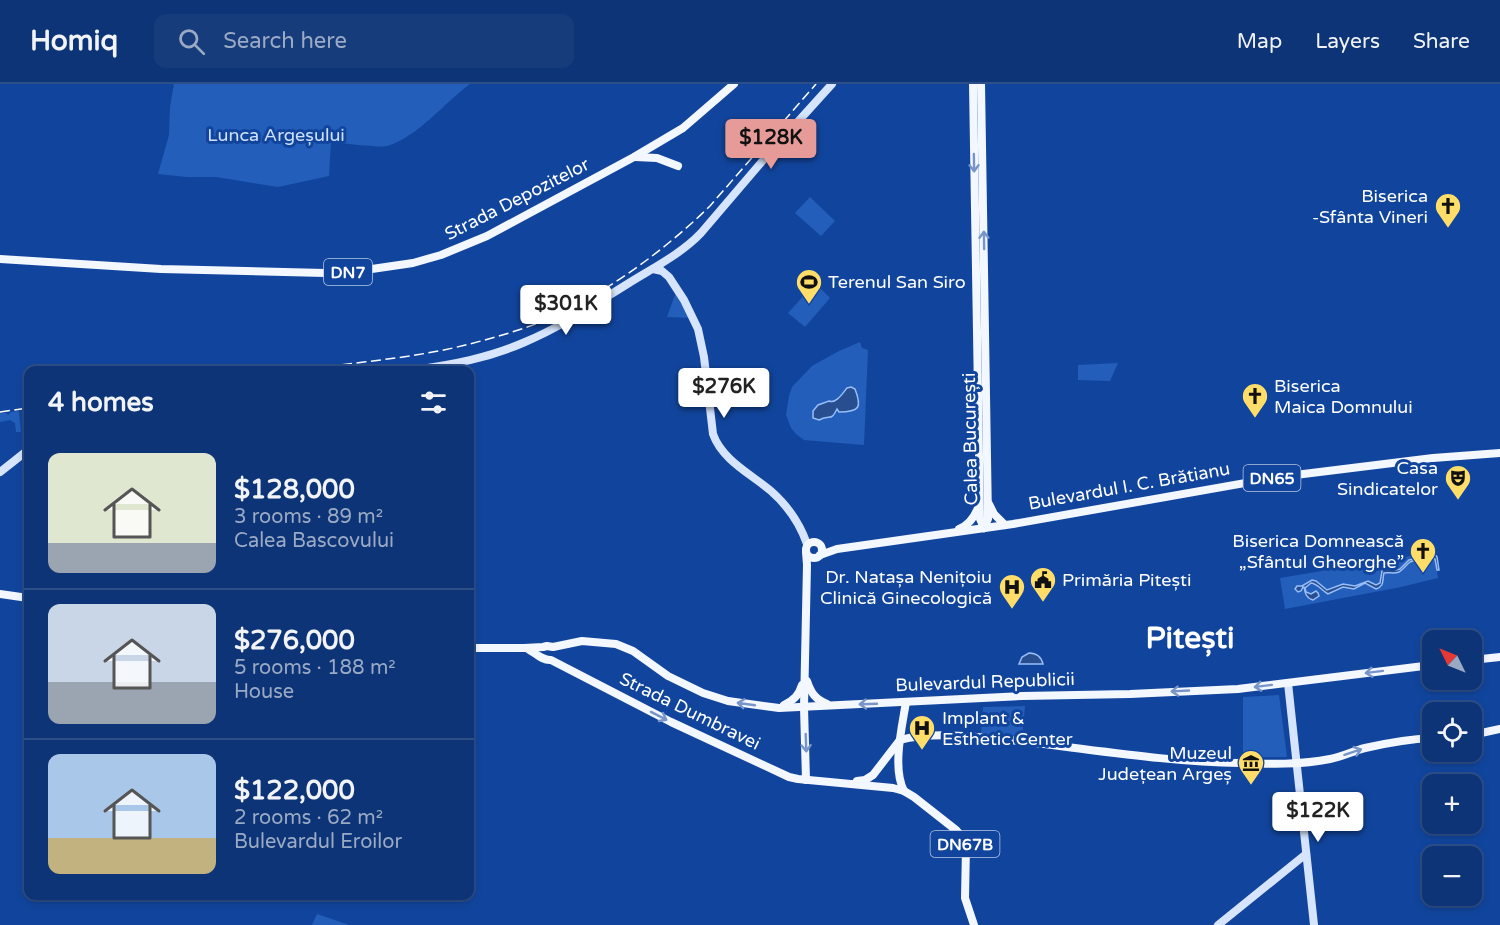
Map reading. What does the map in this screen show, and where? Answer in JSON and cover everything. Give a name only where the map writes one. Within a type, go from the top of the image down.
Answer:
[{"type":"main road","name":"Strada Depozitelor","points":[[0,259],[161,269],[300,272],[345,272],[386,268],[426,260],[474,242],[634,157],[683,128],[734,84]]},
{"type":"main road","name":"Calea București","points":[[973,84],[983,501]]},
{"type":"main road","name":"Calea București","points":[[981,84],[983,501],[980,519],[984,528]]},
{"type":"main road","points":[[634,157],[657,158],[678,166]]},
{"type":"main road","name":"Bulevardul I. C. Brătianu","points":[[814,549],[837,549],[1005,525],[1279,477],[1458,455],[1500,453]]},
{"type":"main road","points":[[954,531],[969,523],[983,501],[1005,525]]},
{"type":"main road","points":[[806,780],[804,707],[807,565],[814,549]]},
{"type":"main road","points":[[0,594],[24,597]]},
{"type":"main road","name":"Bulevardul Republicii","points":[[546,650],[582,641],[616,644],[633,651],[668,676],[703,693],[733,702],[780,708],[1022,696],[1238,689],[1422,666]]},
{"type":"main road","name":"Strada Dumbravei","points":[[474,648],[546,650],[546,660],[551,660],[671,722],[789,777],[836,782]]},
{"type":"main road","points":[[546,650],[555,654],[551,660]]},
{"type":"main road","points":[[1482,659],[1500,657]]},
{"type":"main road","points":[[805,675],[812,694],[820,701],[830,705]]},
{"type":"main road","points":[[780,708],[797,696],[805,675]]},
{"type":"main road","points":[[904,791],[899,780],[900,740],[906,702]]},
{"type":"main road","points":[[1482,733],[1500,729]]},
{"type":"main road","points":[[836,782],[869,779],[900,740],[918,736],[993,738],[1129,755],[1238,763],[1296,763],[1333,758],[1377,746],[1422,739]]},
{"type":"main road","points":[[836,782],[880,786],[904,791]]},
{"type":"main road","name":"DN67B","points":[[904,791],[945,820],[963,838],[966,847],[965,898],[974,925]]},
{"type":"street","points":[[440,366],[477,358],[526,342],[561,324],[653,269],[694,240],[832,84]]},
{"type":"street","points":[[653,269],[666,273],[673,282],[698,329],[704,357],[713,434],[717,444],[731,460],[778,497],[788,508],[814,549]]},
{"type":"street","points":[[0,472],[24,453]]},
{"type":"street","points":[[1288,683],[1314,925]]},
{"type":"street","points":[[1218,925],[1306,854]]},
{"type":"green space","name":"Lunca Argeșului","points":[[174,84],[470,84],[410,135],[387,146],[331,142],[329,176],[278,187],[216,177],[158,174],[169,135]]},
{"type":"green space","points":[[810,197],[835,221],[821,236],[795,213]]},
{"type":"green space","name":"Terenul San Siro","points":[[815,283],[830,298],[805,327],[788,313]]},
{"type":"green space","points":[[677,289],[693,318],[667,317]]},
{"type":"green space","points":[[860,342],[862,348],[868,350],[864,445],[804,440],[791,428],[786,415],[792,387],[812,366]]},
{"type":"green space","points":[[1118,363],[1110,381],[1078,380],[1078,365]]},
{"type":"green space","points":[[19,411],[21,432],[16,432],[15,423],[10,420],[0,422],[0,413],[8,415]]},
{"type":"green space","points":[[1428,553],[1435,558],[1438,578],[1285,609],[1280,578]]},
{"type":"green space","points":[[1279,695],[1287,757],[1243,757],[1243,697]]},
{"type":"green space","points":[[1025,706],[1022,738],[981,735],[983,707]]},
{"type":"green space","points":[[317,914],[349,925],[312,925]]},
{"type":"shaded area","points":[[851,387],[855,389],[858,407],[851,411],[839,412],[837,409],[831,417],[819,420],[813,418],[813,411],[818,405],[834,401]]},
{"type":"shaded area","points":[[1432,553],[1437,557],[1439,570],[1437,570],[1435,559],[1430,556],[1412,561],[1399,572],[1384,573],[1382,584],[1376,589],[1365,583],[1354,589],[1343,587],[1328,594],[1311,583],[1305,588],[1306,592],[1311,594],[1316,591],[1318,593],[1319,596],[1313,600],[1307,597],[1304,587],[1298,592],[1295,589],[1312,580],[1327,590],[1343,584],[1355,586],[1368,581],[1376,585],[1380,583],[1382,571],[1386,567],[1400,569],[1409,560]]},
{"type":"shaded area","points":[[1029,653],[1038,655],[1043,664],[1019,664],[1022,657]]},
{"type":"railway","points":[[330,366],[415,355],[467,345],[539,323],[605,289],[660,250],[710,206],[816,84]]},
{"type":"railway","points":[[0,412],[24,409]]},
{"type":"place","name":"Biserica -Sfânta Vineri","points":[[1448,229]]},
{"type":"place","name":"Terenul San Siro","points":[[809,305]]},
{"type":"place","name":"Biserica Maica Domnului","points":[[1255,419]]},
{"type":"place","name":"Casa Sindicatelor","points":[[1458,501]]},
{"type":"place","name":"Biserica Domnească „Sfântul Gheorghe”","points":[[1423,574]]},
{"type":"place","name":"Primăria Pitești","points":[[1043,603]]},
{"type":"place","name":"Dr. Natașa Nenițoiu Clinică Ginecologică","points":[[1012,610]]},
{"type":"place","name":"Implant & Esthetic Center","points":[[922,751]]},
{"type":"place","name":"Muzeul Județean Argeș","points":[[1251,786]]},
{"type":"district","name":"Pitești","points":[[1190,638]]}]
